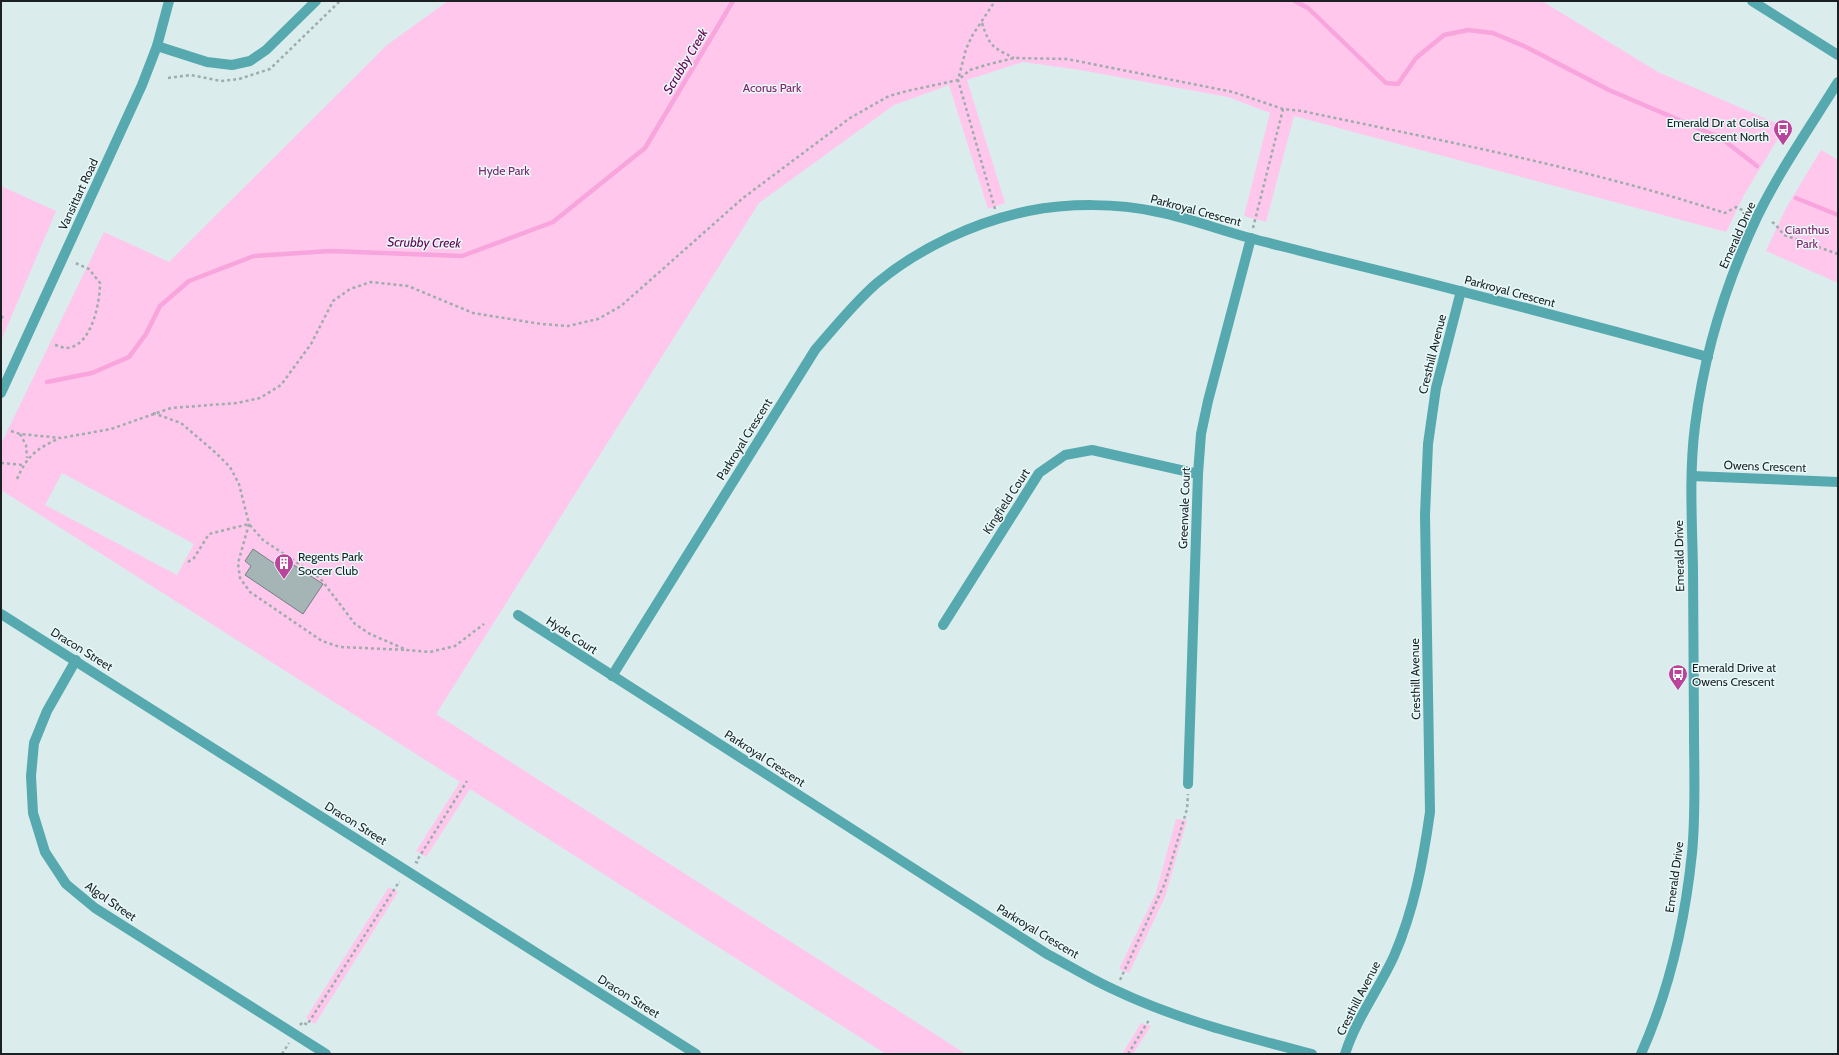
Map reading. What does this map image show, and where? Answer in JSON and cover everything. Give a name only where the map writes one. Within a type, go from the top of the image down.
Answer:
[{"type":"street","name":"Vansittart Road","points":[[1,394],[142,85],[156,46],[169,1]]},
{"type":"street","points":[[156,46],[207,62],[232,65],[250,60],[266,50],[316,1]]},
{"type":"street","points":[[1752,1],[1838,56]]},
{"type":"street","name":"Emerald Drive","points":[[1641,1054],[1662,1000],[1672,966],[1682,918],[1692,853],[1694,760],[1692,476],[1695,427],[1708,357],[1719,312],[1757,217],[1782,172],[1838,82]]},
{"type":"street","name":"Parkroyal Crescent","points":[[1312,1054],[1219,1030],[1115,990],[1047,954],[612,676],[815,350],[843,316],[878,283],[912,259],[950,237],[998,219],[1030,211],[1071,207],[1111,206],[1158,212],[1251,238],[1461,291],[1708,357]]},
{"type":"street","name":"Greenvale Court","points":[[1188,784],[1198,474],[1201,434],[1208,401],[1251,238]]},
{"type":"street","name":"Cresthill Avenue","points":[[1345,1054],[1351,1035],[1396,949],[1410,913],[1423,860],[1430,812],[1425,515],[1428,444],[1436,388],[1461,291]]},
{"type":"street","name":"Kingfield Court","points":[[943,625],[1039,473],[1065,455],[1092,450],[1198,474]]},
{"type":"street","name":"Owens Crescent","points":[[1692,476],[1838,482]]},
{"type":"street","name":"Dracon Street","points":[[1,614],[76,660],[696,1054]]},
{"type":"street","name":"Hyde Court","points":[[518,616],[612,676]]},
{"type":"street","name":"Algol Street","points":[[76,660],[47,711],[34,743],[31,776],[33,813],[45,852],[66,884],[95,908],[326,1054]]},
{"type":"path","points":[[995,1],[972,36],[966,49],[958,80],[998,219]]},
{"type":"path","points":[[981,23],[988,42],[1000,52],[1014,58]]},
{"type":"path","points":[[18,479],[27,459],[45,445],[61,438],[111,429],[153,413],[186,406],[237,403],[260,398],[281,385],[311,344],[333,301],[350,289],[371,282],[408,286],[473,313],[541,324],[568,326],[598,319],[621,306],[754,189],[850,118],[889,96],[958,80],[970,70],[1014,58],[1067,59],[1232,92],[1283,109],[1302,111],[1537,161],[1680,198],[1725,213],[1736,207],[1746,212]]},
{"type":"path","points":[[1251,238],[1283,109]]},
{"type":"path","points":[[1772,222],[1784,235],[1838,254]]},
{"type":"path","points":[[55,345],[66,348],[77,345],[90,330],[100,302],[100,282],[89,269],[63,257]]},
{"type":"path","points":[[153,413],[181,423],[230,467],[239,484],[250,524],[263,540],[320,578],[355,624],[370,634],[407,650]]},
{"type":"path","points":[[11,430],[20,434],[61,438]]},
{"type":"path","points":[[20,434],[26,445],[27,459]]},
{"type":"path","points":[[1,463],[23,465]]},
{"type":"path","points":[[188,562],[194,558],[209,534],[212,532],[250,524]]},
{"type":"path","points":[[250,524],[238,563],[240,578],[250,592],[322,641],[340,647],[430,652],[455,646],[484,624]]},
{"type":"path","points":[[422,865],[416,862],[467,781]]},
{"type":"path","points":[[1115,990],[1165,883],[1187,809],[1188,784]]},
{"type":"path","points":[[300,1026],[303,1022],[307,1025],[399,882],[404,885]]},
{"type":"path","points":[[1128,1054],[1149,1020]]},
{"type":"path","points":[[282,1054],[290,1041]]},
{"type":"green space","points":[[448,1],[1542,1],[1658,72],[1785,127],[1744,195],[1726,232],[1294,116],[1266,222],[1244,216],[1270,113],[1228,97],[1080,70],[1023,62],[967,80],[1005,203],[988,209],[949,85],[894,105],[759,203],[436,714],[966,1054],[886,1054],[470,789],[426,857],[416,851],[460,782],[1,490],[1,444],[104,232],[169,262],[387,45]],"holes":[[[62,473],[194,544],[177,575],[45,505]],[[253,549],[281,568],[287,560],[322,584],[302,613],[245,575],[251,566],[245,561]]]},
{"type":"green space","name":"Cianthus Park","points":[[1821,150],[1838,160],[1838,283],[1766,251],[1786,208]]},
{"type":"green space","points":[[1,186],[56,211],[1,341]]},
{"type":"green space","points":[[1176,819],[1187,820],[1165,897],[1129,973],[1119,969],[1156,893]]},
{"type":"green space","points":[[389,887],[398,892],[315,1024],[306,1018]]},
{"type":"green space","points":[[1141,1023],[1151,1026],[1133,1054],[1122,1054]]},
{"type":"building","name":"Regents Park Soccer Club","points":[[253,549],[281,568],[286,560],[323,584],[303,614],[245,575],[251,566],[245,561]]},
{"type":"waterway","name":"Scrubby Creek","points":[[47,382],[92,373],[129,357],[146,334],[160,306],[189,281],[254,256],[330,251],[462,256],[553,222],[645,148],[733,1]]},
{"type":"waterway","points":[[1295,1],[1308,8],[1386,83],[1398,84],[1416,58],[1444,35],[1468,30],[1493,33],[1526,47],[1609,90],[1721,138],[1757,166]]},
{"type":"waterway","points":[[1796,198],[1838,215]]},
{"type":"place","name":"Emerald Dr at Colisa Crescent North","points":[[1783,146]]},
{"type":"place","name":"Regents Park Soccer Club","points":[[284,580]]},
{"type":"place","name":"Emerald Drive at Owens Crescent","points":[[1678,691]]},
{"type":"park label","name":"Acorus Park","points":[[772,87]]},
{"type":"park label","name":"Hyde Park","points":[[504,170]]}]
